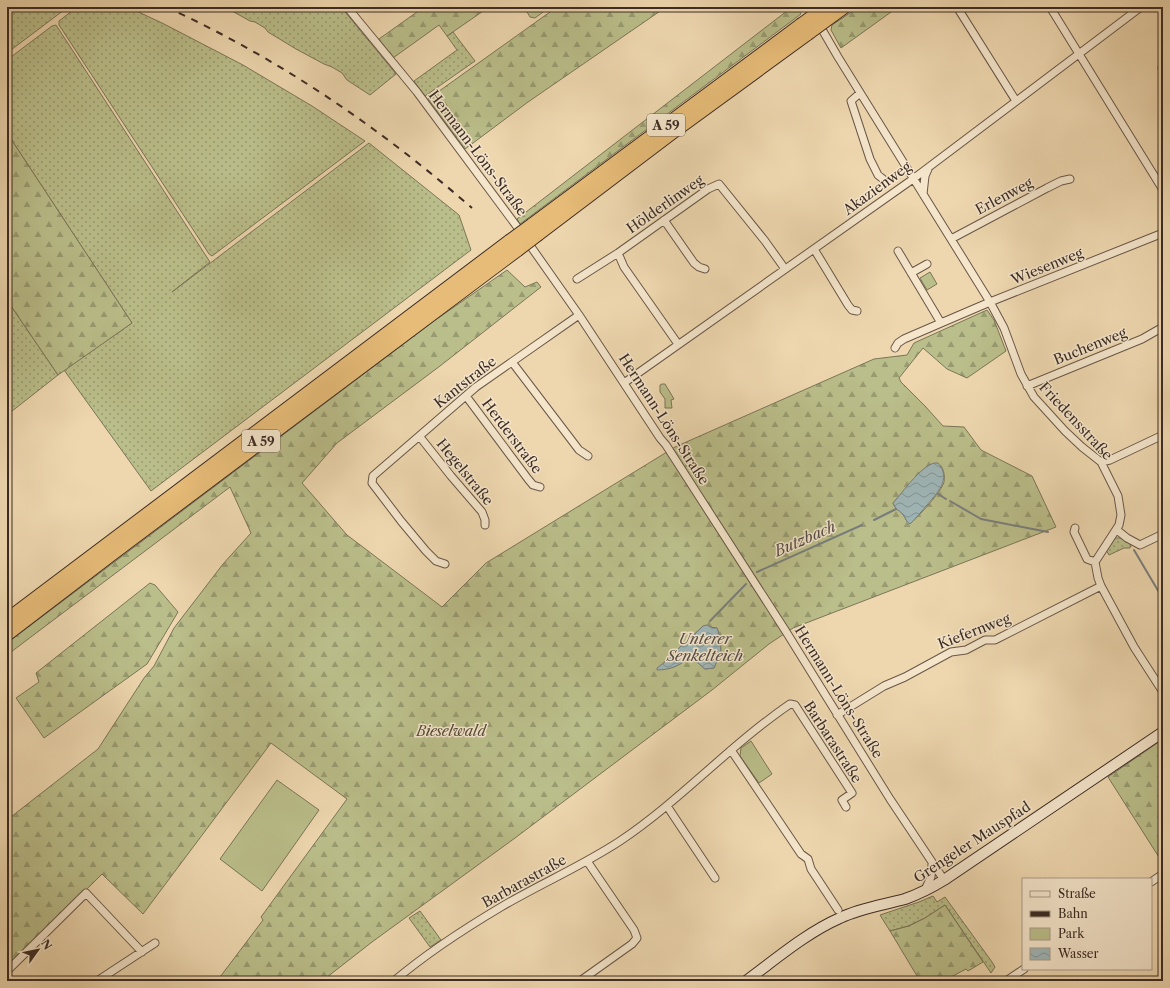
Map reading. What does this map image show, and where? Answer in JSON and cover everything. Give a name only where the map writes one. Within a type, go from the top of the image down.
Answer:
[{"type":"highway","name":"A 59","points":[[7,620],[513,245],[674,131],[804,29],[834,10]]},
{"type":"highway","name":"A 59","points":[[7,634],[513,245]]},
{"type":"main road","name":"Grengeler Mauspfad","points":[[746,981],[810,934],[830,922],[863,910],[898,901],[925,891],[944,880],[1163,732]]},
{"type":"street","name":"Hermann-Löns-Straße","points":[[346,7],[420,96],[524,236],[579,314],[666,445],[785,630],[932,864],[944,880]]},
{"type":"street","name":"Friedensstraße","points":[[809,7],[860,93],[990,302],[1009,338],[1027,386],[1034,397],[1065,431],[1101,462],[1118,496],[1121,515],[1117,530],[1100,553],[1096,562]]},
{"type":"street","points":[[957,7],[1016,101]]},
{"type":"street","points":[[1050,7],[1163,190]]},
{"type":"street","name":"Akazienweg","points":[[624,383],[913,178],[1141,7]]},
{"type":"street","points":[[860,93],[851,101],[870,160],[878,175],[883,179]]},
{"type":"street","points":[[923,194],[925,176],[929,166]]},
{"type":"street","name":"Erlenweg","points":[[951,239],[1061,180],[1070,179]]},
{"type":"street","name":"Hölderlinweg","points":[[577,279],[618,253],[708,189],[719,184],[765,241],[785,269]]},
{"type":"street","points":[[664,220],[694,263],[705,269]]},
{"type":"street","name":"Wiesenweg","points":[[895,348],[898,343],[904,339],[941,323],[1163,233]]},
{"type":"street","points":[[814,249],[848,305],[852,310],[857,312]]},
{"type":"street","points":[[898,251],[941,323]]},
{"type":"street","points":[[618,253],[624,267],[678,344]]},
{"type":"street","points":[[911,273],[927,264]]},
{"type":"street","name":"Kantstraße","points":[[445,564],[436,561],[408,531],[372,483],[373,476],[488,378],[579,314]]},
{"type":"street","name":"Buchenweg","points":[[1027,386],[1142,338],[1163,327]]},
{"type":"street","points":[[512,362],[579,450],[588,456]]},
{"type":"street","name":"Herderstraße","points":[[466,396],[528,479],[534,485],[540,487]]},
{"type":"street","points":[[1101,462],[1110,460],[1163,435]]},
{"type":"street","name":"Hegelstraße","points":[[420,437],[482,512],[485,525]]},
{"type":"street","points":[[1074,530],[1087,559],[1096,562],[1098,578],[1101,586],[1134,648],[1163,692]]},
{"type":"street","points":[[1117,530],[1127,538],[1140,544],[1163,534]]},
{"type":"street","name":"Kiefernweg","points":[[837,715],[884,686],[921,669],[951,652],[966,650],[984,640],[995,640],[1101,586]]},
{"type":"street","name":"Barbarastraße","points":[[394,981],[471,925],[622,840],[667,806],[764,721],[790,704],[794,705],[852,793],[842,800],[846,807]]},
{"type":"street","points":[[731,750],[801,854],[808,859],[811,869],[838,910]]},
{"type":"street","points":[[667,806],[715,878]]},
{"type":"street","points":[[580,981],[632,944],[637,938],[634,930],[587,861]]},
{"type":"street","points":[[925,891],[931,877],[932,864]]},
{"type":"street","points":[[1152,881],[1163,874]]},
{"type":"street","points":[[7,971],[86,892],[142,952]]},
{"type":"street","points":[[97,981],[156,943]]},
{"type":"street","points":[[1006,981],[1022,970]]},
{"type":"green space","points":[[7,7],[68,7],[7,53]]},
{"type":"green space","points":[[77,7],[128,7],[243,65],[312,106],[365,141],[212,256],[209,254],[59,25],[59,21]]},
{"type":"green space","points":[[225,7],[341,7],[396,74],[370,95],[347,80],[342,73],[296,49],[268,32],[265,28],[255,22],[250,21]]},
{"type":"green space","points":[[424,7],[489,7],[447,36],[439,25],[393,58],[379,39]]},
{"type":"green space","points":[[524,7],[550,7],[535,18],[530,17]]},
{"type":"green space","points":[[557,7],[666,7],[528,102],[465,149],[428,99]]},
{"type":"green space","points":[[792,7],[797,7],[801,14],[520,224],[517,219]]},
{"type":"green space","points":[[859,7],[898,7],[841,48],[831,30],[832,25]]},
{"type":"green space","points":[[56,25],[210,262],[172,292],[369,143],[459,215],[471,250],[151,491],[64,370],[132,323],[7,133],[7,60],[52,26]]},
{"type":"green space","points":[[453,32],[475,61],[425,96],[414,81],[457,50],[447,36]]},
{"type":"green space","points":[[7,133],[132,323],[58,375],[7,300]]},
{"type":"green space","name":"Bieselwald","points":[[507,270],[525,287],[537,282],[541,287],[440,366],[337,443],[302,483],[347,535],[442,607],[486,563],[675,447],[874,359],[907,355],[914,343],[987,310],[994,320],[1006,351],[967,378],[947,369],[923,348],[899,378],[901,382],[943,426],[964,427],[981,450],[1032,476],[1056,527],[793,628],[769,644],[712,690],[515,838],[372,942],[322,981],[217,981],[263,920],[261,917],[347,799],[271,743],[143,914],[102,874],[7,968],[7,820],[98,749],[144,678],[154,666],[174,628],[223,564],[251,533],[230,487],[7,655],[7,643],[434,321]],"holes":[[[929,465],[941,466],[944,474],[944,482],[924,510],[910,524],[893,503]],[[703,626],[717,628],[719,634],[721,652],[714,668],[705,669],[690,659],[687,659],[674,667],[658,668]]]},
{"type":"green space","points":[[930,272],[937,284],[927,290],[920,278]]},
{"type":"green space","points":[[7,300],[58,375],[7,415]]},
{"type":"green space","points":[[665,384],[674,399],[671,400],[672,408],[665,408],[665,399],[660,392],[660,385]]},
{"type":"green space","points":[[1116,538],[1121,538],[1130,543],[1131,546],[1130,548],[1124,548],[1109,555],[1106,550]]},
{"type":"green space","points":[[150,583],[155,585],[178,612],[147,664],[44,738],[16,698],[39,682],[36,673]]},
{"type":"green space","points":[[1163,739],[1163,861],[1162,862],[1108,777]]},
{"type":"green space","points":[[751,741],[772,774],[759,783],[740,756],[741,748]]},
{"type":"green space","points":[[277,780],[319,810],[262,891],[220,859]]},
{"type":"green space","points":[[933,896],[937,902],[945,897],[992,962],[995,967],[991,973],[945,905],[925,918],[908,926],[890,931],[880,915]]},
{"type":"green space","points":[[945,905],[983,962],[968,971],[966,969],[951,977],[949,981],[920,981],[890,931],[909,926]]},
{"type":"green space","points":[[420,911],[441,940],[430,947],[409,918]]},
{"type":"water","points":[[934,463],[938,463],[942,469],[944,475],[942,486],[910,524],[893,503],[917,475]]},
{"type":"water","name":"Unterer Senkelteich","points":[[707,625],[712,628],[717,628],[718,631],[721,652],[714,668],[705,669],[695,661],[687,659],[674,667],[657,670],[657,668],[670,658],[703,626]]},
{"type":"waterway","name":"Butzbach","points":[[938,494],[946,499]]},
{"type":"waterway","name":"Butzbach","points":[[950,501],[981,519],[1048,532]]},
{"type":"waterway","name":"Butzbach","points":[[874,520],[896,509]]},
{"type":"waterway","name":"Butzbach","points":[[757,572],[862,525]]},
{"type":"waterway","name":"Butzbach","points":[[1134,550],[1163,599]]},
{"type":"waterway","name":"Butzbach","points":[[710,621],[746,584]]},
{"type":"railway","points":[[166,7],[248,49],[326,96],[401,150],[472,208]]}]
